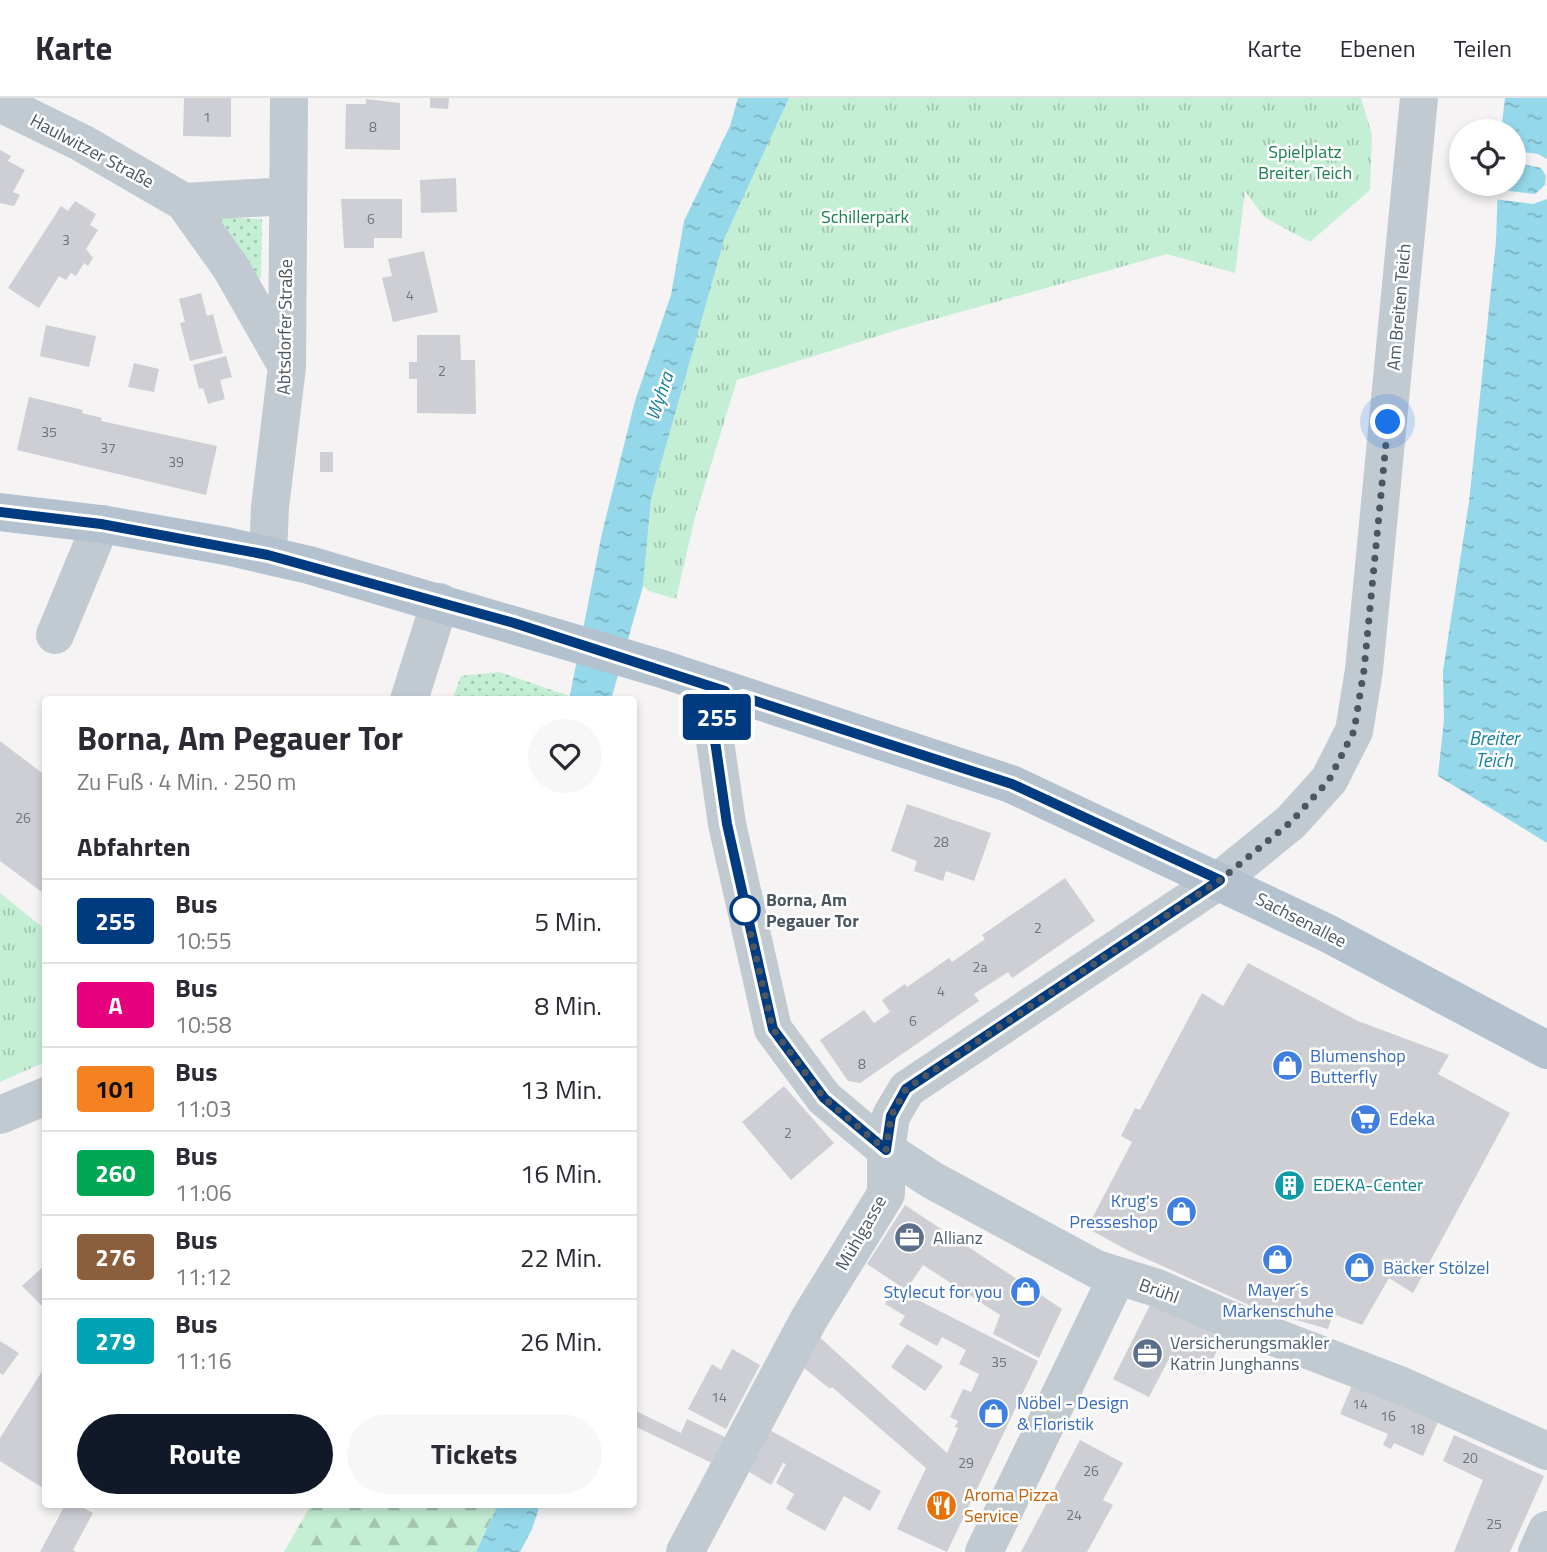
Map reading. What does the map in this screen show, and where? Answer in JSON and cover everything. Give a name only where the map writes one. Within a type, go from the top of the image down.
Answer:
[{"type":"main road","name":"Sachsenallee","points":[[0,512],[101,524],[268,555],[514,623],[1012,784],[1336,937],[1547,1050]]},
{"type":"street","name":"Abtsdorfer Straße","points":[[268,555],[270,508],[287,367],[289,98]]},
{"type":"street","name":"Am Breiten Teich","points":[[1220,880],[1291,822],[1329,780],[1354,731],[1364,670],[1419,98]]},
{"type":"street","name":"Haulwitzer Straße","points":[[0,103],[82,143],[184,202],[231,268],[287,367]]},
{"type":"street","points":[[184,202],[287,196]]},
{"type":"street","points":[[55,635],[101,524]]},
{"type":"street","points":[[410,696],[440,602]]},
{"type":"street","name":"Brühl","points":[[725,691],[713,727],[727,824],[773,1029],[824,1098],[886,1150],[1034,1237],[1117,1277],[1157,1289],[1224,1318],[1402,1386],[1547,1451]]},
{"type":"street","name":"Mühlgasse","points":[[685,1552],[809,1319],[886,1194],[886,1150],[891,1116],[906,1089],[1220,880]]},
{"type":"street","points":[[0,1115],[42,1098]]},
{"type":"street","points":[[984,1552],[1117,1277]]},
{"type":"street","points":[[1537,1552],[1547,1530]]},
{"type":"green space","name":"Schillerpark","points":[[789,98],[1361,98],[1372,135],[1370,190],[1310,242],[1264,217],[1245,191],[1235,273],[1167,254],[907,327],[737,380],[695,517],[676,599],[649,591],[643,586],[651,499],[725,237]]},
{"type":"green space","points":[[215,217],[262,219],[261,277],[256,283]]},
{"type":"green space","points":[[499,672],[569,696],[454,696],[461,676]]},
{"type":"green space","points":[[0,893],[42,927],[42,1063],[0,1082]]},
{"type":"green space","points":[[309,1508],[497,1508],[476,1552],[284,1552]]},
{"type":"water","name":"Wyhra","points":[[738,98],[789,98],[725,237],[651,499],[643,586],[612,696],[570,696],[602,533],[635,401],[671,295],[684,221],[730,126]]},
{"type":"water","name":"Breiter Teich","points":[[1505,98],[1547,98],[1547,843],[1438,776],[1444,720],[1443,671],[1469,502],[1496,241],[1498,196],[1526,196],[1526,119],[1502,119]]},
{"type":"water","points":[[497,1508],[539,1508],[520,1552],[476,1552]]},
{"type":"pier","points":[[1526,152],[1538,154],[1547,159],[1547,199],[1533,204],[1494,199],[1494,196],[1535,194],[1545,185],[1546,176],[1541,168],[1526,165]]},
{"type":"building","points":[[184,98],[231,98],[231,137],[183,136]]},
{"type":"building","points":[[430,98],[449,98],[448,109],[430,108]]},
{"type":"building","points":[[366,99],[400,103],[400,150],[345,149],[346,104],[366,104]]},
{"type":"building","points":[[0,150],[11,156],[8,161],[25,170],[13,192],[20,195],[14,206],[0,203]]},
{"type":"building","points":[[456,178],[457,212],[421,213],[420,180]]},
{"type":"building","points":[[341,199],[402,199],[402,238],[374,238],[374,248],[344,248]]},
{"type":"building","points":[[75,201],[96,214],[90,225],[98,230],[86,249],[93,258],[88,266],[84,263],[76,276],[71,273],[66,280],[59,276],[39,308],[8,288],[61,206],[68,211]]},
{"type":"building","points":[[424,251],[438,312],[393,322],[382,278],[392,276],[388,259]]},
{"type":"building","points":[[201,293],[207,316],[213,314],[223,353],[190,361],[180,323],[185,322],[179,299]]},
{"type":"building","points":[[46,325],[96,336],[89,367],[40,356]]},
{"type":"building","points":[[417,335],[460,335],[461,360],[475,360],[476,414],[417,413],[417,379],[409,379],[409,362],[417,362]]},
{"type":"building","points":[[226,356],[232,377],[220,380],[225,399],[208,404],[203,388],[199,389],[193,365]]},
{"type":"building","points":[[134,363],[159,369],[154,392],[128,387]]},
{"type":"building","points":[[29,397],[83,410],[82,413],[102,418],[101,421],[217,446],[206,495],[17,450]]},
{"type":"building","points":[[320,452],[333,452],[333,472],[320,472]]},
{"type":"building","points":[[0,741],[42,773],[42,892],[0,861]]},
{"type":"building","points":[[907,804],[991,833],[974,881],[946,871],[943,881],[914,871],[917,861],[891,851]]},
{"type":"building","points":[[1065,878],[1095,921],[1012,978],[1008,972],[974,994],[979,1001],[860,1083],[848,1081],[820,1040],[864,1010],[874,1023],[890,1012],[882,1000],[905,984],[907,987],[949,958],[952,962],[985,939],[982,935]]},
{"type":"building","name":"EDEKA-Center","points":[[1248,963],[1358,1021],[1449,1055],[1438,1074],[1510,1113],[1413,1293],[1389,1278],[1362,1325],[1333,1314],[1328,1329],[1258,1309],[1129,1251],[1087,1228],[1132,1142],[1121,1136],[1135,1108],[1140,1110],[1202,993],[1223,1006]]},
{"type":"building","points":[[784,1086],[834,1143],[791,1180],[742,1122]]},
{"type":"building","points":[[905,1205],[1062,1309],[1039,1358],[993,1334],[1000,1315],[923,1265],[906,1290],[867,1264]]},
{"type":"building","points":[[42,1268],[42,1306],[22,1286]]},
{"type":"building","points":[[894,1288],[1038,1361],[947,1552],[897,1529],[926,1468],[832,1387],[830,1389],[799,1364],[815,1333],[947,1453],[958,1428],[955,1427],[958,1421],[950,1417],[963,1389],[971,1392],[979,1374],[959,1364],[966,1350],[942,1337],[937,1346],[899,1325],[905,1316],[885,1304]]},
{"type":"building","points":[[1151,1303],[1223,1339],[1205,1374],[1170,1357],[1149,1397],[1113,1379]]},
{"type":"building","points":[[0,1341],[19,1353],[3,1375],[0,1373]]},
{"type":"building","points":[[907,1344],[943,1366],[925,1391],[891,1367]]},
{"type":"building","points":[[732,1349],[760,1365],[726,1429],[688,1409],[712,1364],[721,1370]]},
{"type":"building","points":[[42,1371],[42,1487],[0,1461],[0,1438]]},
{"type":"building","points":[[1353,1383],[1438,1422],[1423,1456],[1394,1443],[1391,1449],[1383,1445],[1388,1434],[1340,1414]]},
{"type":"building","points":[[637,1411],[681,1433],[687,1419],[725,1437],[712,1463],[637,1427]]},
{"type":"building","points":[[766,1428],[881,1491],[870,1511],[844,1496],[825,1531],[786,1509],[794,1494],[776,1483],[786,1464],[783,1463],[771,1485],[744,1469]]},
{"type":"building","points":[[1454,1435],[1544,1476],[1510,1552],[1454,1552],[1483,1480],[1443,1461]]},
{"type":"building","points":[[1080,1440],[1123,1463],[1103,1500],[1113,1505],[1087,1552],[1021,1552]]},
{"type":"building","points":[[63,1508],[84,1508],[93,1513],[73,1550],[76,1552],[40,1552]]},
{"type":"bus line","name":"255","points":[[0,512],[101,524],[226,546],[309,565],[514,623],[725,691],[713,727],[741,897],[773,1029],[824,1098],[886,1150],[891,1116],[906,1089],[1220,880],[1012,784],[743,697]]},
{"type":"place","name":"Borna, Am Pegauer Tor","points":[[745,910]]},
{"type":"place","name":"Blumenshop Butterfly","points":[[1287,1066]]},
{"type":"place","name":"Edeka","points":[[1366,1119]]},
{"type":"place","name":"EDEKA-Center","points":[[1290,1185]]},
{"type":"place","name":"Krug's Presseshop","points":[[1181,1211]]},
{"type":"place","name":"Allianz","points":[[910,1238]]},
{"type":"place","name":"Mayer´s Markenschuhe","points":[[1278,1259]]},
{"type":"place","name":"Bäcker Stölzel","points":[[1360,1268]]},
{"type":"place","name":"Stylecut for you","points":[[1025,1292]]},
{"type":"place","name":"Versicherungsmakler Katrin Junghanns","points":[[1147,1353]]},
{"type":"place","name":"Nöbel - Design & Floristik","points":[[994,1413]]},
{"type":"place","name":"Aroma Pizza Service","points":[[941,1505]]},
{"type":"route","points":[[745,910],[773,1029],[824,1098],[886,1150],[891,1116],[906,1089],[1220,880],[1291,822],[1329,780],[1354,731],[1364,670],[1388,422]]},
{"type":"park label","name":"Spielplatz Breiter Teich","points":[[1305,162]]}]
